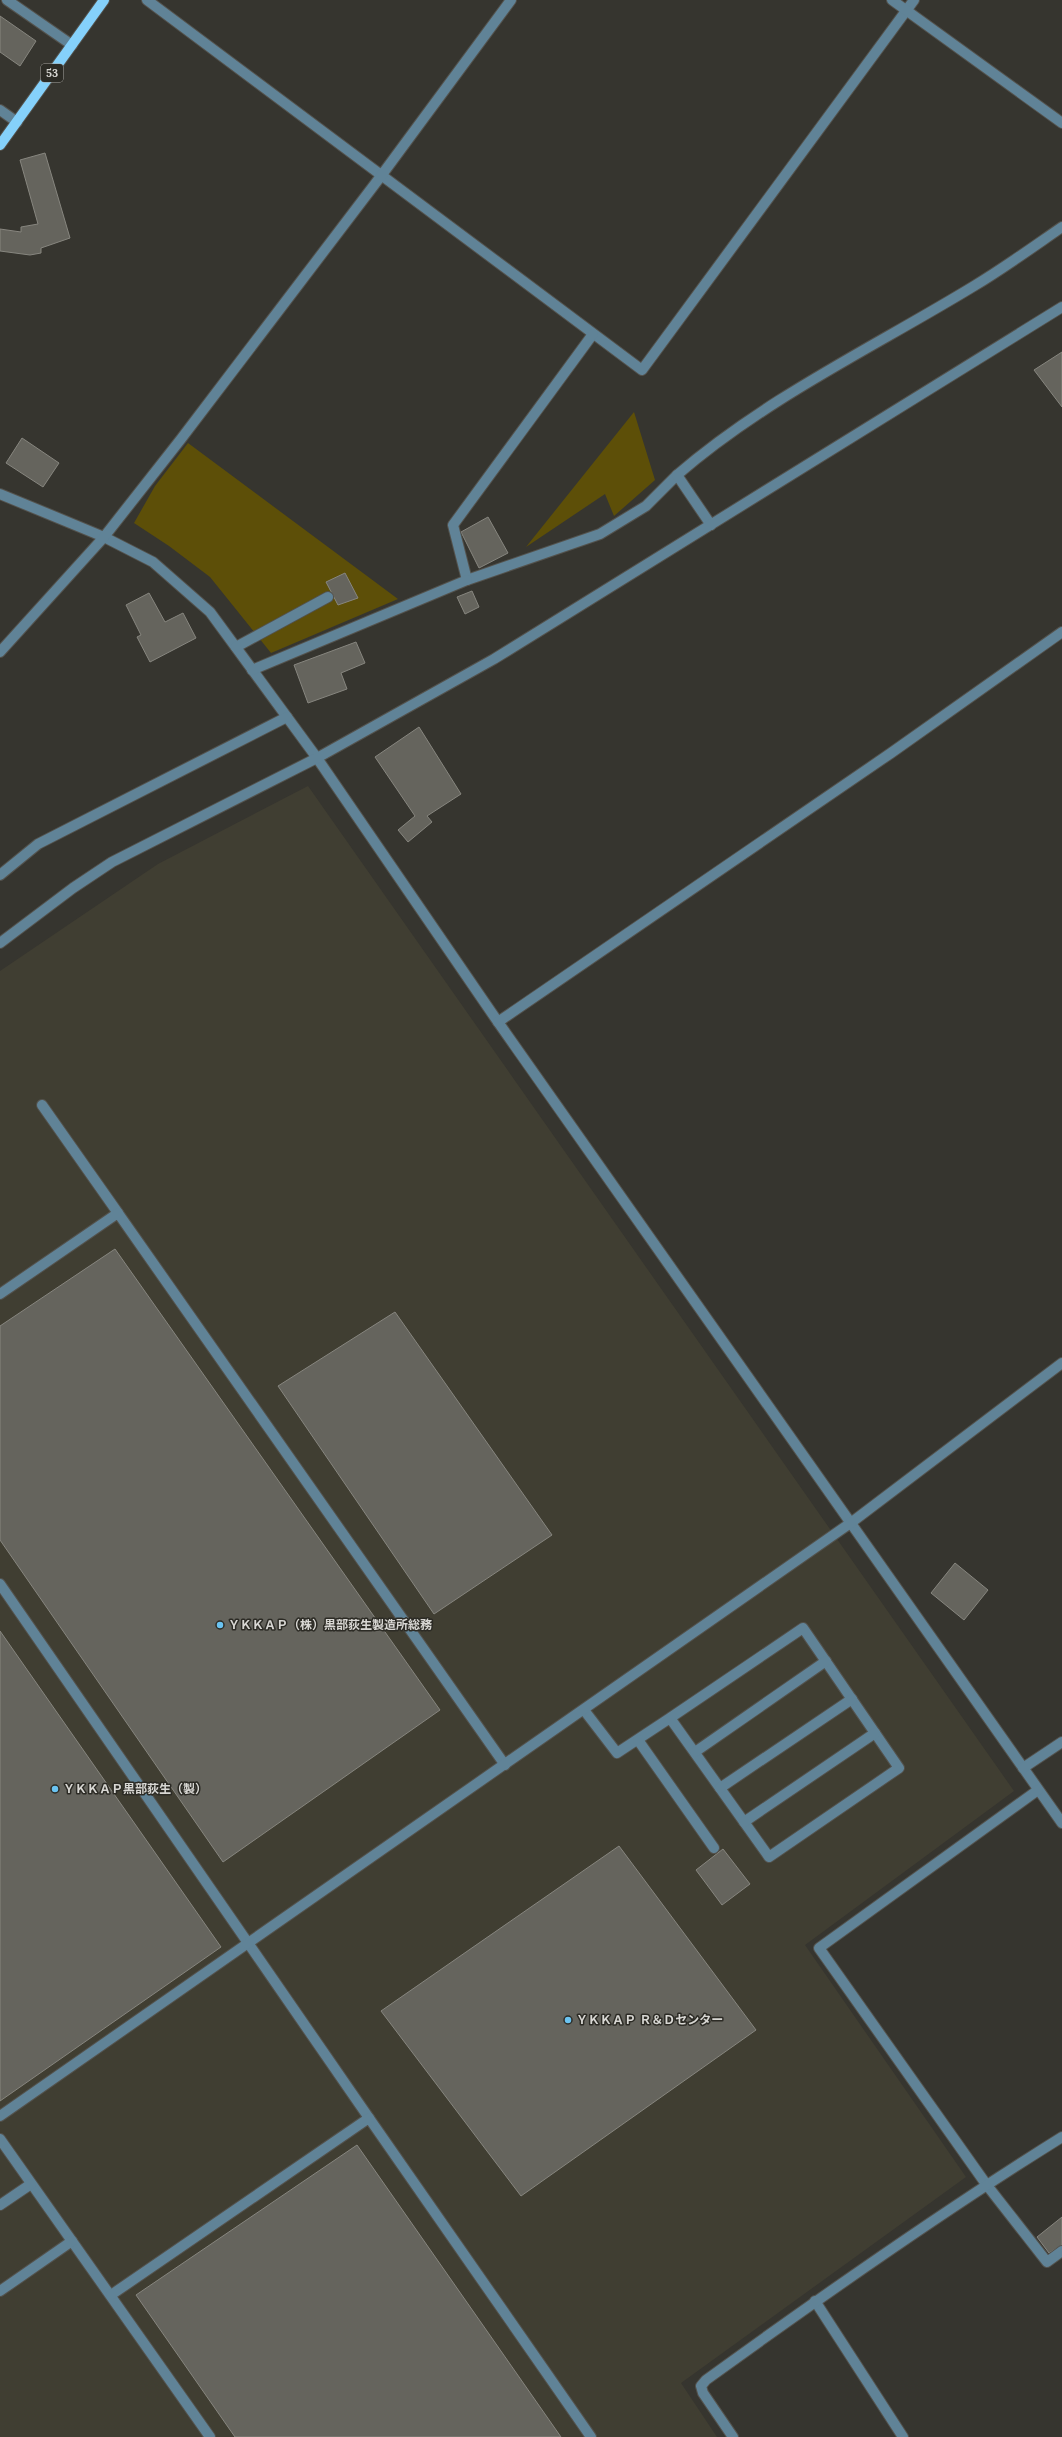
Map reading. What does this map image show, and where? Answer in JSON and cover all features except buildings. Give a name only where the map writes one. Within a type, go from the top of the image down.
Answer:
[{"type":"main road","name":"53","points":[[0,145],[104,0]]},
{"type":"street","points":[[6,0],[72,45]]},
{"type":"street","points":[[147,0],[642,370],[914,0]]},
{"type":"street","points":[[0,652],[104,537],[181,440],[381,176],[511,0]]},
{"type":"street","points":[[892,0],[1062,123]]},
{"type":"street","points":[[0,110],[17,122]]},
{"type":"street","points":[[252,670],[467,580],[600,534],[646,506],[677,475],[710,446],[782,399],[975,286],[1062,226]]},
{"type":"street","points":[[0,943],[72,888],[112,862],[317,758],[494,659],[1062,308]]},
{"type":"street","points":[[467,580],[453,525],[593,334]]},
{"type":"street","points":[[677,475],[711,525]]},
{"type":"street","points":[[0,494],[104,537],[153,562],[210,612],[317,758],[498,1022],[852,1522],[1038,1790],[1062,1822]]},
{"type":"street","points":[[236,647],[328,597]]},
{"type":"street","points":[[498,1022],[891,753],[1062,632]]},
{"type":"street","points":[[0,875],[38,844],[287,717]]},
{"type":"street","points":[[42,1105],[505,1765]]},
{"type":"street","points":[[0,1294],[118,1212]]},
{"type":"street","points":[[0,2116],[852,1522],[1062,1363]]},
{"type":"street","points":[[0,1584],[250,1942],[591,2437]]},
{"type":"street","points":[[584,1710],[617,1754],[638,1740],[670,1718],[803,1628],[899,1768],[769,1857],[670,1718]]},
{"type":"street","points":[[694,1752],[826,1661]]},
{"type":"street","points":[[720,1788],[852,1699]]},
{"type":"street","points":[[744,1822],[875,1733]]},
{"type":"street","points":[[638,1740],[714,1848]]},
{"type":"street","points":[[1023,1768],[1062,1742]]},
{"type":"street","points":[[1038,1790],[819,1948],[986,2184],[1047,2262],[1062,2251]]},
{"type":"street","points":[[111,2295],[370,2118]]},
{"type":"street","points":[[734,2437],[703,2393],[701,2386],[815,2301],[986,2184],[1062,2137]]},
{"type":"street","points":[[0,2139],[210,2437]]},
{"type":"street","points":[[0,2205],[31,2184]]},
{"type":"street","points":[[0,2291],[72,2241]]},
{"type":"street","points":[[815,2301],[903,2437]]},
{"type":"shaded area","points":[[634,412],[655,480],[614,516],[605,494],[526,547]]},
{"type":"shaded area","points":[[188,443],[398,599],[271,653],[210,577],[169,546],[134,523],[155,486]]},
{"type":"shaded area","points":[[308,786],[1014,1791],[805,1945],[966,2177],[681,2383],[717,2437],[0,2437],[0,971],[158,864]]},
{"type":"place","name":"ＹＫＫＡＰ（株）黒部荻生製造所総務","points":[[220,1625]]},
{"type":"place","name":"ＹＫＫＡＰ黒部荻生（製）","points":[[55,1789]]},
{"type":"place","name":"ＹＫＫＡＰ Ｒ＆Ｄセンター","points":[[568,2020]]}]
